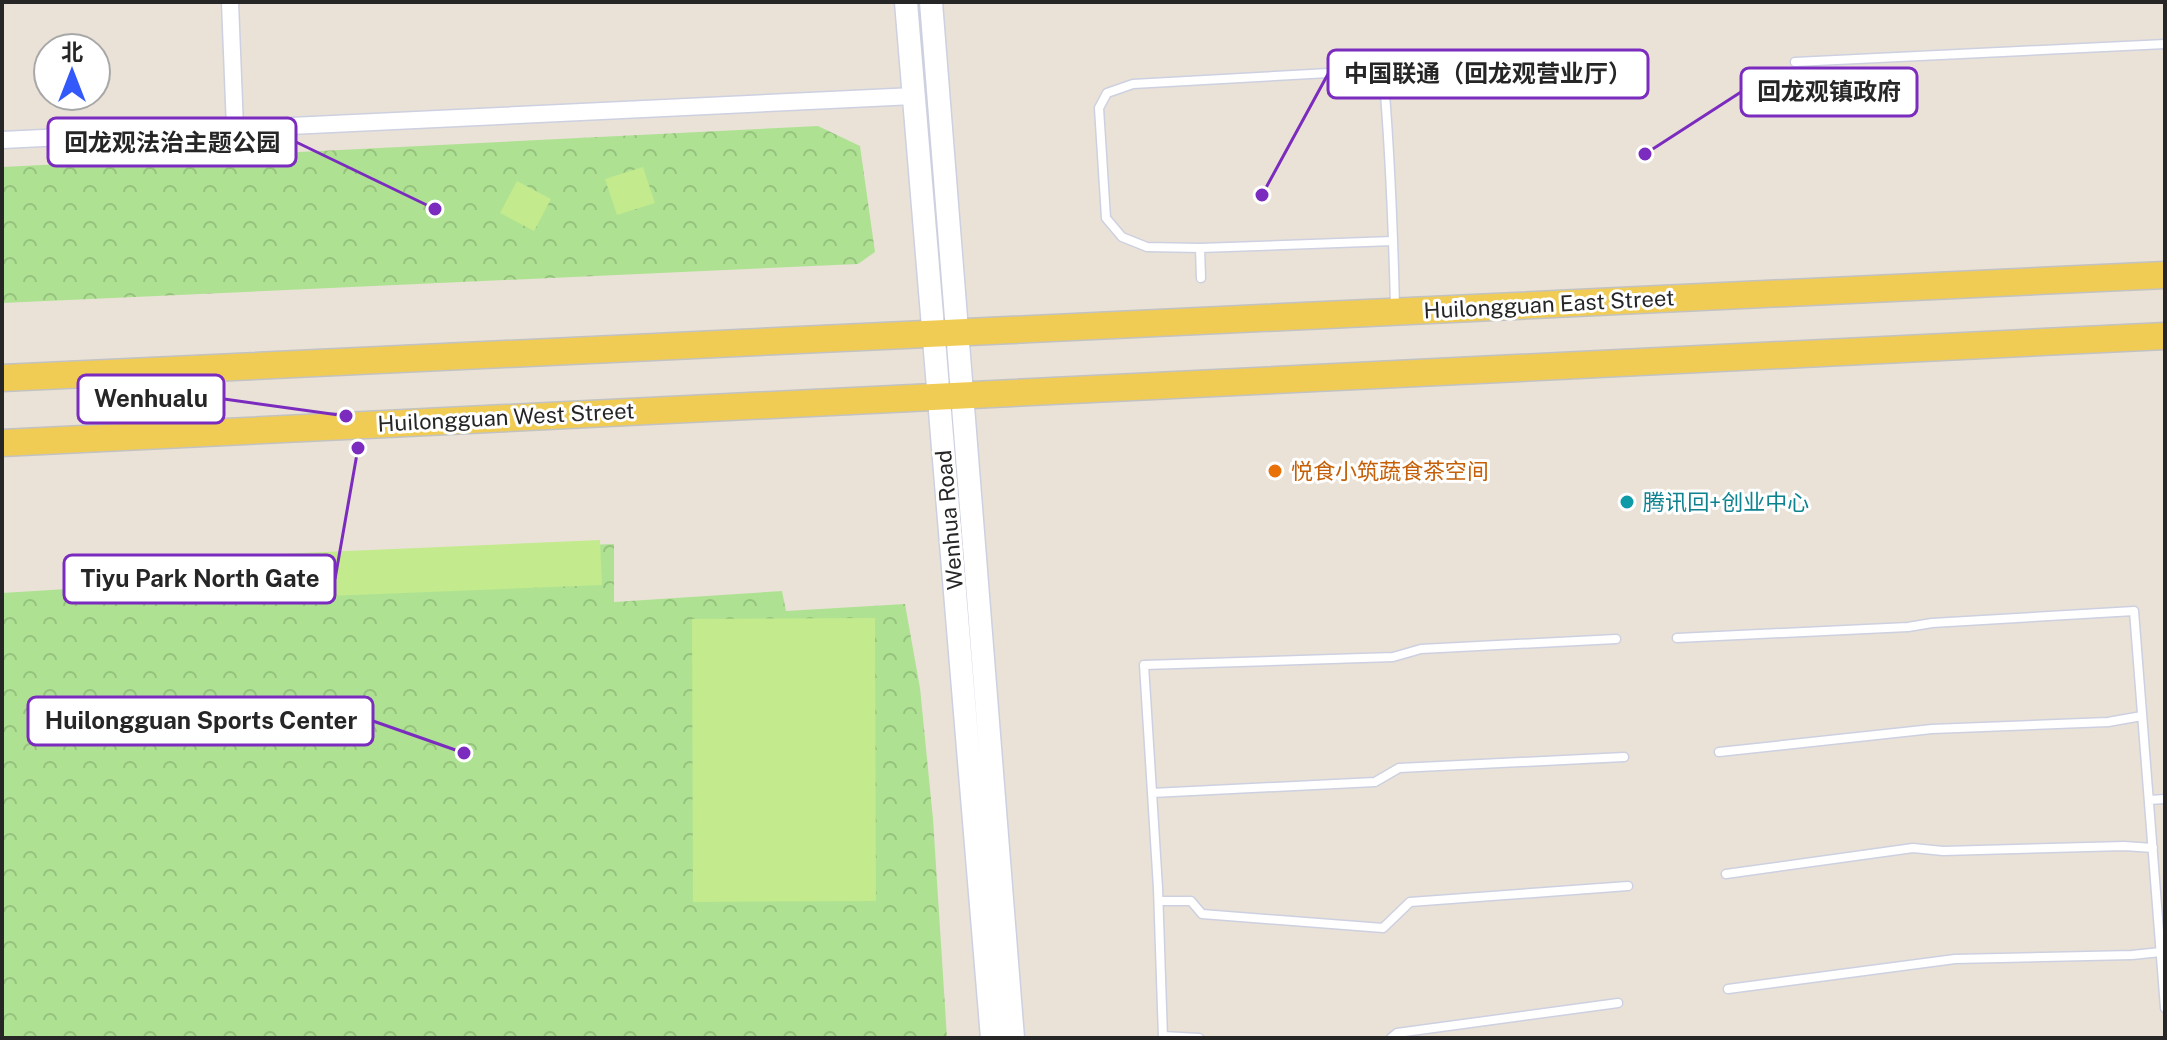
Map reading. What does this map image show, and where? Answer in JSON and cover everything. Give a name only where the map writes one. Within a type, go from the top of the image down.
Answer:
[{"type":"main road","name":"Huilongguan East Street","points":[[945,332],[2165,275]]},
{"type":"main road","points":[[2,378],[945,332]]},
{"type":"main road","points":[[950,395],[2165,336]]},
{"type":"main road","name":"Huilongguan West Street","points":[[2,443],[950,395]]},
{"type":"street","points":[[230,2],[235,128]]},
{"type":"street","name":"Wenhua Road","points":[[906,2],[914,96],[945,332]]},
{"type":"street","name":"Wenhua Road","points":[[931,2],[945,332],[992,1038]]},
{"type":"street","points":[[2,140],[914,96]]},
{"type":"street","name":"Wenhua Road","points":[[950,395],[1013,1038]]},
{"type":"lane","points":[[1795,62],[2165,44]]},
{"type":"lane","points":[[1393,241],[1200,248],[1147,247],[1122,237],[1106,218],[1099,108],[1107,93],[1133,84],[1383,70],[1393,241],[1395,311]]},
{"type":"lane","points":[[1200,248],[1201,278]]},
{"type":"lane","points":[[1677,638],[1908,627],[2134,611],[2165,1008]]},
{"type":"lane","points":[[1199,1038],[1163,1037],[1159,901],[1144,665],[1393,657],[1421,649],[1616,639]]},
{"type":"lane","points":[[1719,752],[1932,729],[2108,722],[2142,716]]},
{"type":"lane","points":[[1152,793],[1375,782],[1399,768],[1624,757]]},
{"type":"lane","points":[[2149,800],[2165,799]]},
{"type":"lane","points":[[1726,874],[1913,848],[1943,851],[2124,846],[2153,848]]},
{"type":"lane","points":[[1159,901],[1191,901],[1202,914],[1383,928],[1410,902],[1628,886]]},
{"type":"lane","points":[[1728,989],[1955,959],[2161,952]]},
{"type":"lane","points":[[1391,1038],[1397,1033],[1618,1003]]},
{"type":"green space","points":[[818,126],[860,146],[875,252],[858,264],[2,303],[2,167]]},
{"type":"green space","points":[[643,167],[655,203],[617,215],[605,179]]},
{"type":"green space","points":[[517,181],[551,199],[534,231],[500,213]]},
{"type":"green space","points":[[600,540],[602,585],[254,599],[252,555]]},
{"type":"green space","points":[[614,544],[614,602],[782,591],[786,611],[905,604],[920,688],[933,819],[947,1038],[2,1038],[2,593],[99,587],[101,556],[268,559]]},
{"type":"green space","points":[[108,554],[177,554],[177,604],[108,604]]},
{"type":"green space","points":[[875,618],[876,901],[693,902],[692,619]]},
{"type":"place","name":"回龙观镇政府","points":[[1645,154]]},
{"type":"place","name":"中国联通（回龙观营业厅）","points":[[1262,195]]},
{"type":"place","name":"回龙观法治主题公园","points":[[435,209]]},
{"type":"place","name":"Wenhualu","points":[[346,416]]},
{"type":"place","name":"Tiyu Park North Gate","points":[[358,448]]},
{"type":"place","name":"悦食小筑蔬食茶空间","points":[[1275,471]]},
{"type":"place","name":"腾讯回+创业中心","points":[[1627,502]]},
{"type":"place","name":"Huilongguan Sports Center","points":[[464,753]]}]
